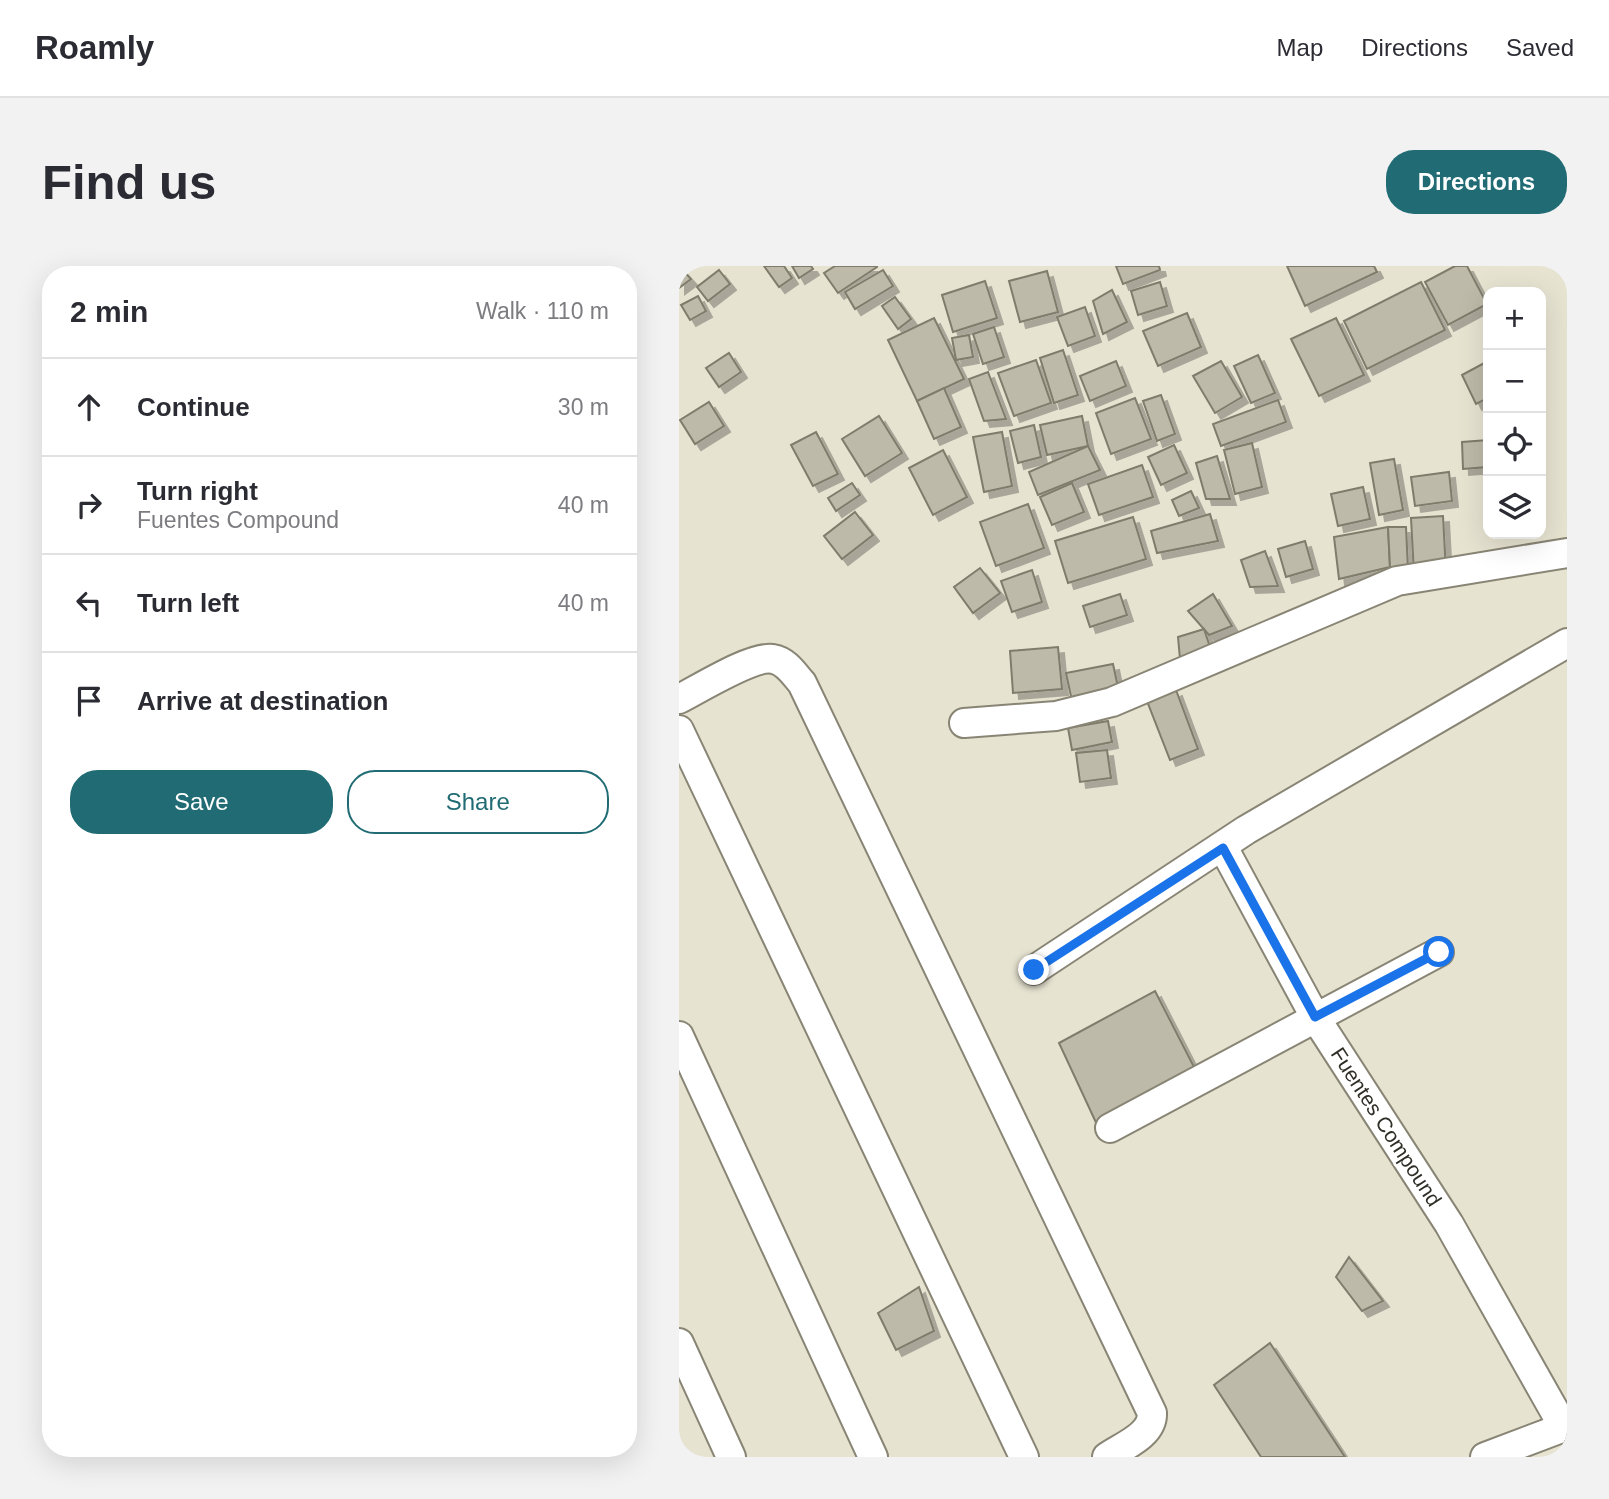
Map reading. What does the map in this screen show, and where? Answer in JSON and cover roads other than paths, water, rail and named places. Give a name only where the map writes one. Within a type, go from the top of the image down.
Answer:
[{"type":"street","points":[[964,723],[1056,716],[1112,702],[1397,581],[1567,553]]},
{"type":"street","points":[[1034,970],[1223,848],[1246,830],[1567,643]]},
{"type":"street","points":[[679,699],[751,663],[772,658],[784,663],[802,683],[1152,1413],[1153,1422],[1146,1431],[1107,1457]]},
{"type":"street","points":[[679,730],[1024,1457]]},
{"type":"street","name":"Fuentes Compound","points":[[1223,848],[1315,1017],[1449,1224],[1565,1426]]},
{"type":"street","points":[[1110,1128],[1439,952]]},
{"type":"street","points":[[679,1036],[873,1457]]},
{"type":"street","points":[[679,1343],[731,1457]]},
{"type":"street","points":[[1485,1457],[1565,1426]]}]
